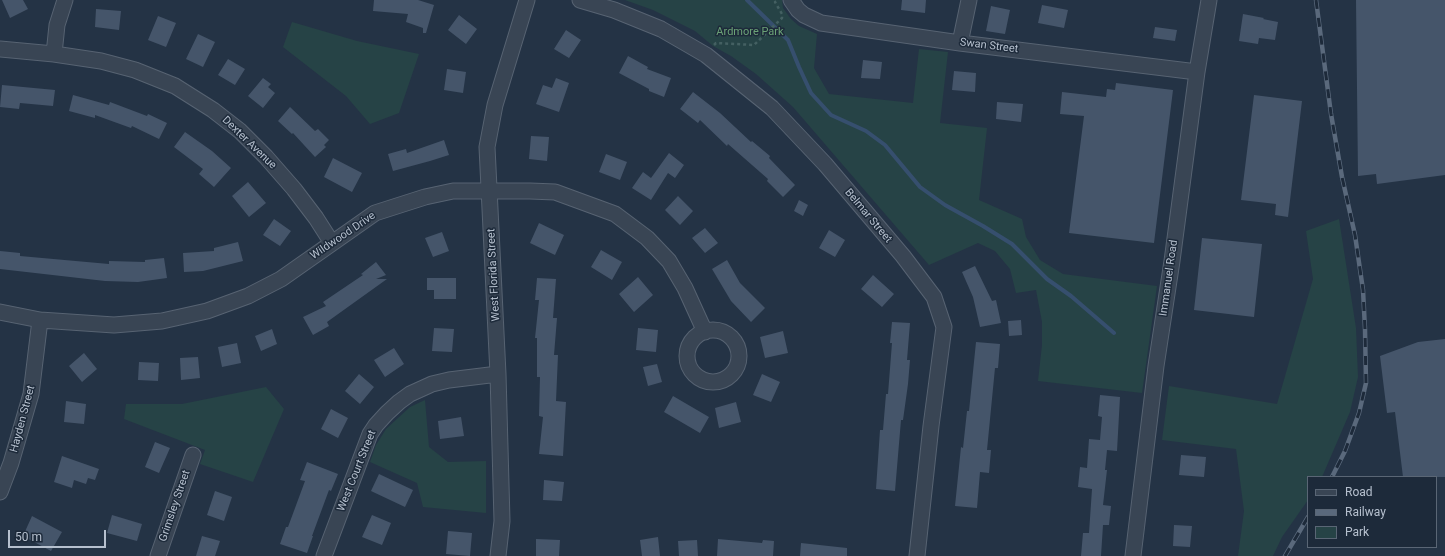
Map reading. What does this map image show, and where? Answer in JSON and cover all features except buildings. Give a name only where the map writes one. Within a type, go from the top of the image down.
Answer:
[{"type":"street","points":[[54,54],[57,25],[65,0]]},
{"type":"street","name":"West Florida Street","points":[[498,556],[502,521],[498,374],[488,147],[495,105],[528,0]]},
{"type":"street","name":"Belmar Street","points":[[580,0],[614,10],[661,29],[706,55],[772,108],[825,164],[903,256],[934,297],[944,327],[916,556]]},
{"type":"street","name":"Swan Street","points":[[791,0],[804,16],[821,23],[960,43],[1197,72]]},
{"type":"street","points":[[960,43],[969,0]]},
{"type":"street","name":"Immanuel Road","points":[[1133,556],[1156,366],[1208,0]]},
{"type":"street","name":"Dexter Avenue","points":[[0,49],[54,54],[101,61],[135,70],[175,86],[214,110],[240,131],[289,183],[316,218],[332,243]]},
{"type":"street","name":"Wildwood Drive","points":[[0,312],[40,320],[114,325],[162,321],[207,311],[248,296],[281,279],[375,213],[398,204],[453,191],[555,192],[615,214],[646,238],[670,261],[685,288],[705,332]]},
{"type":"street","name":"Hayden Street","points":[[0,492],[11,463],[31,394],[40,320]]},
{"type":"street","name":"West Court Street","points":[[324,556],[370,434],[387,413],[410,394],[432,384],[449,380],[498,374]]},
{"type":"street","name":"Grimsley Street","points":[[158,556],[193,455]]},
{"type":"path","points":[[706,55],[716,43],[754,45],[782,18],[782,14],[775,2],[779,0]]},
{"type":"green space","name":"Ardmore Park","points":[[625,0],[782,0],[783,8],[791,19],[799,26],[817,34],[814,68],[829,94],[913,103],[919,49],[948,52],[940,123],[987,128],[979,200],[1022,219],[1026,237],[1040,260],[1063,274],[1157,286],[1142,393],[1038,381],[1042,345],[1042,322],[1036,290],[1016,293],[1010,269],[995,251],[978,243],[929,265],[793,107],[756,74],[731,56],[713,46],[695,31],[653,10]]},
{"type":"green space","points":[[292,22],[357,41],[419,54],[399,113],[370,124],[346,96],[283,47]]},
{"type":"green space","points":[[1339,219],[1356,328],[1358,377],[1350,412],[1322,476],[1307,476],[1307,501],[1282,537],[1273,556],[1238,556],[1244,511],[1236,449],[1162,440],[1169,386],[1277,404],[1313,279],[1306,231]]},
{"type":"green space","points":[[266,387],[284,409],[253,482],[200,464],[205,450],[124,419],[126,404],[182,404]]},
{"type":"green space","points":[[425,400],[429,447],[448,462],[486,461],[486,513],[423,507],[417,483],[370,462],[376,445],[386,429],[410,407]]},
{"type":"waterway","points":[[747,0],[788,40],[811,93],[831,115],[866,131],[885,145],[920,187],[945,205],[1012,244],[1047,279],[1071,296],[1114,333]]},
{"type":"railway","points":[[1316,0],[1331,114],[1342,177],[1355,235],[1363,290],[1365,329],[1366,383],[1359,413],[1345,451],[1332,476]]},
{"type":"railway","points":[[1285,556],[1307,519]]}]
